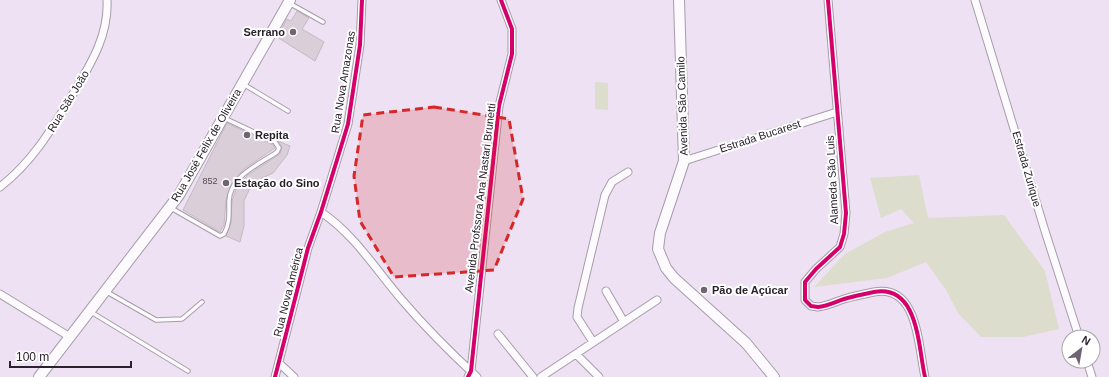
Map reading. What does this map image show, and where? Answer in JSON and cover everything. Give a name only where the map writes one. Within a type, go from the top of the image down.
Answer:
[{"type":"main road","name":"Avenida São Camilo","points":[[679,0],[684,161],[660,233],[658,244],[659,255],[674,278],[746,343],[774,377]]},
{"type":"main road","name":"Rua José Felix de Oliveira","points":[[39,377],[170,208],[193,173],[222,117],[289,1]]},
{"type":"street","name":"Rua São João","points":[[0,187],[16,174],[46,139],[96,55],[106,26],[107,0]]},
{"type":"street","name":"Rua Nova Amazonas","points":[[321,212],[348,124],[360,46],[362,0]]},
{"type":"street","name":"Avenida Profssora Ana Nastari Brunetti","points":[[470,374],[499,106],[512,54],[512,29],[501,0]]},
{"type":"street","name":"Alameda São Luis","points":[[828,0],[846,213],[844,234],[838,250],[816,269],[805,282],[805,300],[811,306],[818,307],[874,292],[889,291],[897,294],[908,305],[914,320],[925,377]]},
{"type":"street","name":"Estrada Zurique","points":[[975,0],[1076,329]]},
{"type":"street","name":"Estrada Bucarest","points":[[684,161],[837,112]]},
{"type":"street","points":[[593,342],[577,317],[578,308],[604,195],[612,182],[628,172]]},
{"type":"street","name":"Rua Nova América","points":[[275,377],[308,248],[321,212]]},
{"type":"street","points":[[321,212],[332,220],[357,245],[403,301],[470,374],[477,377]]},
{"type":"street","points":[[606,291],[624,322]]},
{"type":"street","points":[[0,294],[70,337]]},
{"type":"street","points":[[541,377],[657,300]]},
{"type":"street","points":[[498,334],[533,377]]},
{"type":"street","points":[[576,354],[599,377]]},
{"type":"street","points":[[279,363],[294,377]]},
{"type":"lane","points":[[289,1],[323,22]]},
{"type":"lane","points":[[241,83],[288,111]]},
{"type":"lane","points":[[170,208],[220,236],[224,234],[228,228],[230,195],[236,180],[277,152],[279,148],[275,142],[222,117]]},
{"type":"lane","points":[[106,291],[156,320],[182,319],[202,302]]},
{"type":"lane","points":[[90,312],[188,371]]},
{"type":"highlighted area","points":[[434,107],[509,119],[523,199],[494,270],[394,277],[360,221],[354,176],[363,115]]},
{"type":"green space","points":[[595,82],[608,83],[608,110],[595,109]]},
{"type":"green space","points":[[919,175],[928,218],[1004,215],[1045,271],[1059,329],[1023,337],[981,337],[958,313],[946,290],[926,262],[887,278],[814,287],[845,254],[885,232],[914,223],[901,209],[881,218],[870,178]]},
{"type":"building","name":"Serrano","points":[[297,11],[309,18],[302,29],[324,42],[315,61],[277,37],[287,19],[291,21]]},
{"type":"building","name":"Estação do Sino","points":[[227,123],[273,145],[275,148],[244,169],[232,183],[226,200],[224,225],[220,232],[183,210]]},
{"type":"building","points":[[278,141],[290,146],[287,155],[273,173],[262,178],[250,188],[244,201],[244,226],[240,242],[226,236],[231,223],[232,201],[237,186],[248,175],[280,154],[282,147]]},
{"type":"cycle path","points":[[275,377],[308,248],[321,212],[348,124],[360,45],[362,0]]},
{"type":"cycle path","points":[[468,377],[471,371],[499,106],[512,54],[512,29],[501,0]]},
{"type":"cycle path","points":[[828,0],[846,213],[844,234],[840,247],[816,269],[805,282],[805,300],[811,306],[818,307],[874,292],[889,292],[900,298],[908,307],[914,320],[925,377]]},
{"type":"place","name":"Serrano","points":[[293,32]]},
{"type":"place","name":"Repita","points":[[247,135]]},
{"type":"place","name":"Estação do Sino","points":[[226,183]]},
{"type":"place","name":"Pão de Açúcar","points":[[704,290]]}]
